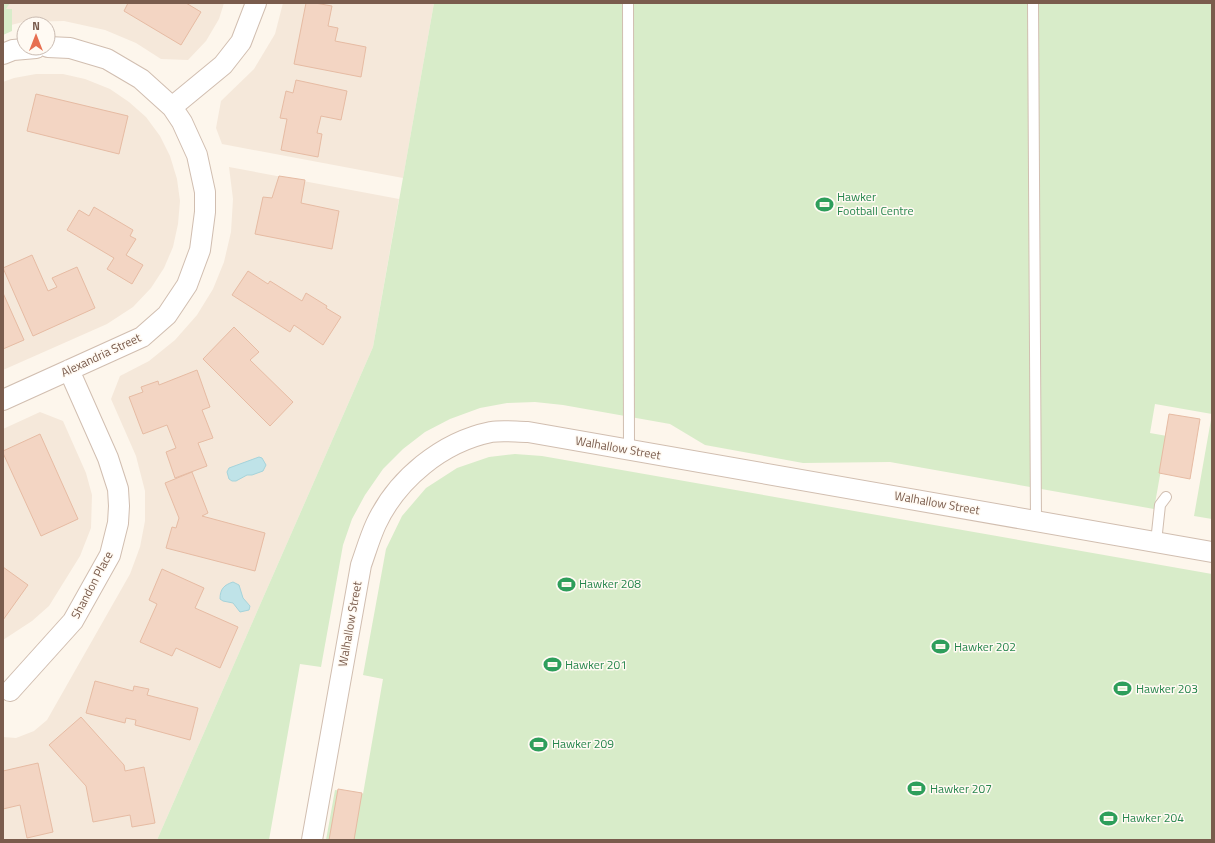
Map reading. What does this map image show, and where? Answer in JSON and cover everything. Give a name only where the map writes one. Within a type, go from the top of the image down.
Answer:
[{"type":"street","points":[[172,107],[223,65],[241,42],[256,3]]},
{"type":"street","name":"Alexandria Street","points":[[3,400],[142,337],[167,314],[187,285],[200,250],[205,212],[205,192],[197,155],[182,122],[172,107],[141,79],[107,59],[70,48],[56,47]]},
{"type":"street","points":[[3,54],[16,50]]},
{"type":"street","name":"Shandon Place","points":[[10,691],[73,621],[110,555],[118,523],[118,489],[108,458],[69,370]]},
{"type":"street","name":"Walhallow Street","points":[[312,840],[361,565],[382,513],[411,475],[441,451],[458,442],[492,432],[528,432],[1212,552]]},
{"type":"lane","points":[[628,3],[629,450]]},
{"type":"lane","points":[[1033,3],[1036,522]]},
{"type":"lane","points":[[1156,542],[1160,505],[1166,497]]},
{"type":"shaded area","points":[[3,3],[224,3],[219,19],[206,41],[188,60],[161,59],[136,43],[105,30],[64,21],[56,21],[56,16],[16,16],[16,24],[3,27]]},
{"type":"shaded area","points":[[283,3],[434,3],[403,178],[222,144],[216,128],[221,101],[254,69],[275,34]]},
{"type":"shaded area","points":[[36,74],[63,74],[85,79],[110,89],[129,102],[146,117],[160,136],[170,156],[177,179],[180,201],[178,224],[173,247],[164,268],[151,288],[133,307],[107,324],[3,370],[3,82],[14,78]]},
{"type":"shaded area","points":[[229,167],[399,199],[373,347],[157,840],[3,840],[3,737],[16,738],[34,731],[47,720],[130,574],[140,547],[145,521],[145,491],[136,456],[111,399],[120,376],[149,361],[175,340],[197,315],[213,289],[224,262],[231,232],[233,199]]},
{"type":"shaded area","points":[[40,412],[63,421],[86,473],[92,495],[91,528],[80,556],[49,606],[32,621],[3,640],[3,429]]},
{"type":"green space","points":[[3,3],[10,3],[6,9],[12,9],[12,31],[3,35]]},
{"type":"green space","points":[[434,3],[1212,3],[1212,414],[1155,404],[1150,433],[1167,436],[1154,509],[890,462],[803,463],[705,445],[670,424],[563,405],[535,402],[507,403],[480,408],[450,419],[425,432],[403,449],[383,469],[365,495],[352,519],[343,545],[321,667],[300,664],[269,840],[157,840],[373,347]]},
{"type":"green space","points":[[1212,414],[1212,519],[1194,516]]},
{"type":"green space","points":[[515,454],[542,456],[1212,574],[1212,840],[326,840],[335,790],[363,794],[383,679],[363,675],[386,549],[402,516],[426,488],[457,468],[489,457]]},
{"type":"water","points":[[259,457],[262,458],[266,465],[263,471],[252,475],[247,475],[236,481],[229,479],[227,472],[229,468]]},
{"type":"water","points":[[233,582],[239,585],[243,598],[250,606],[249,610],[240,612],[233,603],[220,599],[223,588]]},
{"type":"building","points":[[128,3],[186,3],[201,12],[181,45],[124,11]]},
{"type":"building","points":[[306,3],[332,6],[328,26],[338,28],[335,41],[366,47],[361,77],[294,64]]},
{"type":"building","points":[[296,80],[347,91],[341,120],[321,116],[317,133],[322,134],[318,157],[281,150],[287,119],[280,118],[286,91],[293,93]]},
{"type":"building","points":[[36,94],[128,116],[119,154],[27,131]]},
{"type":"building","points":[[279,176],[305,180],[301,203],[339,211],[332,249],[255,234],[263,197],[272,198]]},
{"type":"building","points":[[94,207],[133,230],[130,236],[136,239],[126,255],[143,265],[132,284],[107,269],[114,258],[67,230],[79,210],[89,216]]},
{"type":"building","points":[[32,255],[48,291],[57,287],[52,278],[77,267],[95,308],[33,336],[3,268]]},
{"type":"building","points":[[248,271],[268,284],[270,281],[302,301],[306,293],[341,317],[323,345],[294,325],[290,332],[232,295]]},
{"type":"building","points":[[3,293],[24,340],[3,349]]},
{"type":"building","points":[[234,327],[259,352],[250,360],[293,402],[270,426],[203,359]]},
{"type":"building","points":[[197,370],[210,407],[202,410],[213,438],[198,443],[207,466],[175,478],[166,452],[176,448],[167,425],[143,434],[129,397],[143,392],[141,387],[158,381],[159,385]]},
{"type":"building","points":[[1169,414],[1200,419],[1190,479],[1159,473]]},
{"type":"building","points":[[40,434],[78,519],[41,536],[3,453],[3,451]]},
{"type":"building","points":[[192,472],[208,513],[202,516],[265,533],[255,571],[166,548],[172,527],[176,528],[179,518],[165,483]]},
{"type":"building","points":[[3,567],[28,585],[3,620]]},
{"type":"building","points":[[162,569],[204,588],[195,608],[238,627],[220,668],[176,648],[172,656],[140,642],[157,604],[149,600]]},
{"type":"building","points":[[95,681],[133,691],[134,686],[149,689],[147,695],[198,708],[190,740],[135,725],[136,720],[126,718],[125,723],[86,713]]},
{"type":"building","points":[[81,717],[124,765],[125,771],[144,767],[155,823],[132,827],[130,815],[93,822],[86,786],[49,745]]},
{"type":"building","points":[[38,763],[53,832],[27,838],[20,805],[3,809],[3,771]]},
{"type":"building","points":[[338,789],[362,793],[354,840],[329,840]]},
{"type":"place","name":"Hawker Football Centre","points":[[824,204]]},
{"type":"place","name":"Hawker 208","points":[[566,584]]},
{"type":"place","name":"Hawker 202","points":[[941,647]]},
{"type":"place","name":"Hawker 201","points":[[552,665]]},
{"type":"place","name":"Hawker 203","points":[[1123,689]]},
{"type":"place","name":"Hawker 209","points":[[539,744]]},
{"type":"place","name":"Hawker 207","points":[[917,789]]},
{"type":"place","name":"Hawker 204","points":[[1109,818]]}]
